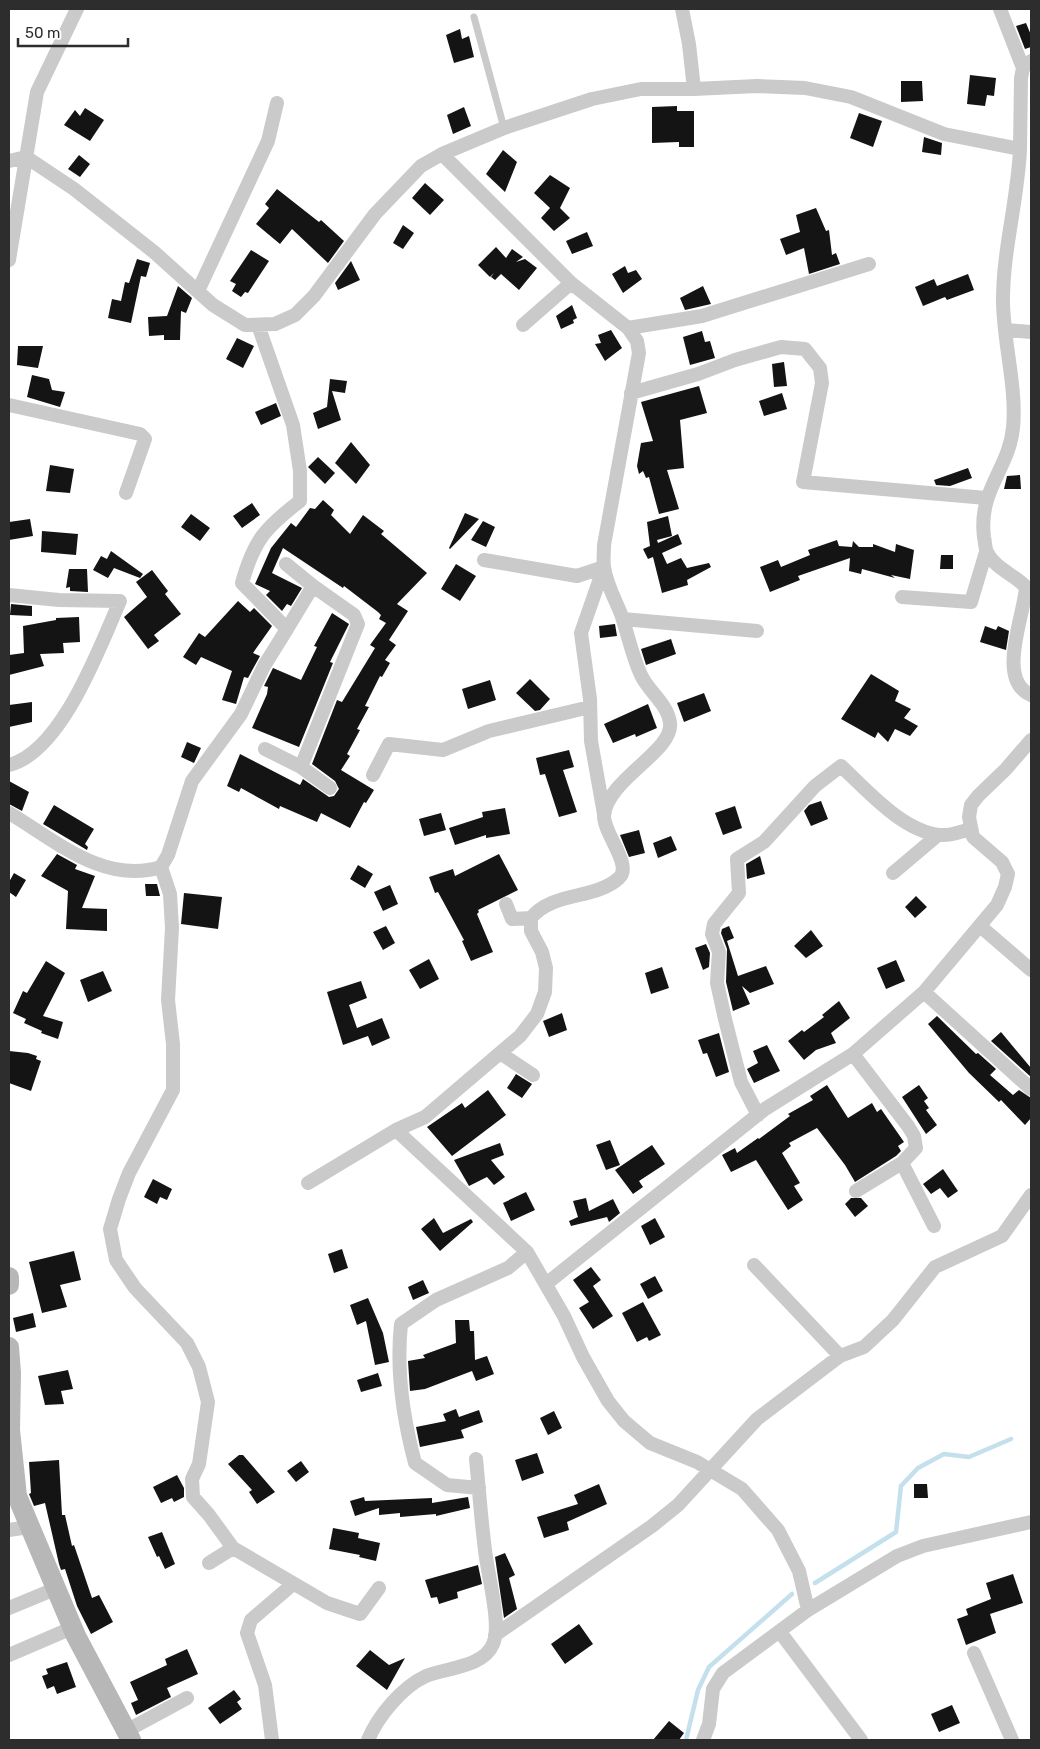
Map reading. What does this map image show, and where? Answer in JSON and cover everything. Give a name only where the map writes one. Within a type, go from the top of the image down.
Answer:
[{"type":"street","points":[[9,260],[37,92],[77,9]]},
{"type":"street","points":[[682,9],[689,44],[694,89]]},
{"type":"street","points":[[902,597],[971,602],[986,552],[983,530],[986,498],[1008,452],[1013,430],[1003,300],[1006,253],[1013,214],[1020,148],[1021,78],[1027,65],[1000,9]]},
{"type":"street","points":[[26,157],[74,189],[154,252],[213,305],[246,325],[258,325],[275,324],[295,315],[314,296],[375,214],[420,166],[442,154],[504,128],[592,99],[641,89],[757,86],[805,88],[851,97],[944,134],[1020,148]]},
{"type":"street","points":[[198,291],[268,141],[277,103]]},
{"type":"street","points":[[308,1183],[396,1130],[425,1116],[520,1036],[537,1014],[545,992],[546,968],[542,952],[531,931],[531,918],[540,908],[608,885],[620,878],[624,870],[606,830],[591,741],[590,707],[581,633],[604,567],[604,545],[639,353],[637,341],[628,328],[571,283],[442,154]]},
{"type":"street","points":[[9,162],[26,157]]},
{"type":"street","points":[[628,328],[702,316],[869,264]]},
{"type":"street","points":[[523,325],[571,283]]},
{"type":"street","points":[[258,325],[293,425],[300,471],[300,501],[262,533],[249,558],[242,583],[287,629]]},
{"type":"street","points":[[1005,330],[1031,332]]},
{"type":"street","points":[[631,392],[781,347],[805,349],[820,368],[822,383],[803,482],[986,498]]},
{"type":"street","points":[[9,405],[140,434],[144,439],[126,493]]},
{"type":"street","points":[[986,552],[998,566],[1018,578],[1026,587],[1025,602],[1012,663],[1016,680],[1024,692],[1031,695]]},
{"type":"street","points":[[484,560],[576,576],[604,567]]},
{"type":"street","points":[[286,564],[354,616],[358,624],[301,767]]},
{"type":"street","points":[[604,567],[641,676],[667,713],[670,723],[670,732],[664,743],[630,774],[610,799],[604,814]]},
{"type":"street","points":[[313,586],[264,666],[241,714],[192,781],[168,855],[161,867],[171,902],[172,928],[168,1000],[173,1044],[172,1090],[129,1173],[110,1229],[116,1260],[135,1288],[187,1343],[199,1367],[208,1402],[199,1464],[192,1480],[193,1497],[209,1514],[233,1548],[328,1603],[360,1614],[379,1588]]},
{"type":"street","points":[[9,595],[59,600],[120,601],[72,704],[48,738],[24,758],[9,765]]},
{"type":"street","points":[[623,619],[757,631]]},
{"type":"street","points":[[373,775],[389,744],[443,750],[489,731],[590,707]]},
{"type":"street","points":[[546,1284],[758,1115],[853,1054],[924,992],[980,926],[996,905],[1005,887],[1008,874],[1002,862],[981,846],[974,837],[970,829],[969,816],[972,805],[1031,740]]},
{"type":"street","points":[[265,749],[301,767],[330,788]]},
{"type":"street","points":[[758,1115],[741,1082],[717,983],[719,952],[712,934],[714,924],[739,893],[736,859],[764,842],[815,786],[841,766],[881,804],[902,820],[938,835],[951,835],[970,829]]},
{"type":"street","points":[[9,813],[67,850],[96,864],[132,872],[161,867]]},
{"type":"street","points":[[893,873],[938,835]]},
{"type":"street","points":[[506,904],[512,919],[531,918]]},
{"type":"street","points":[[980,926],[1031,970]]},
{"type":"street","points":[[924,992],[1031,1089]]},
{"type":"street","points":[[500,1052],[533,1075]]},
{"type":"street","points":[[853,1054],[896,1108],[914,1136],[916,1148],[902,1163],[856,1191]]},
{"type":"street","points":[[396,1130],[527,1252],[564,1316],[583,1357],[608,1401],[624,1421],[650,1442],[697,1462],[742,1489],[778,1530],[800,1571],[808,1610]]},
{"type":"street","points":[[902,1163],[934,1226]]},
{"type":"street","points":[[495,1635],[652,1526],[678,1505],[757,1419],[840,1356],[864,1347],[893,1320],[935,1267],[1002,1236],[1031,1196]]},
{"type":"street","points":[[479,1488],[448,1485],[415,1463],[404,1417],[399,1344],[401,1324],[436,1300],[508,1268],[527,1252]]},
{"type":"street","points":[[754,1265],[840,1356]]},
{"type":"street","points":[[9,1277],[9,1286]]},
{"type":"street","points":[[9,1347],[13,1495],[72,1628],[128,1736],[187,1698]]},
{"type":"street","points":[[368,1740],[394,1702],[409,1687],[425,1677],[474,1661],[487,1653],[493,1644],[495,1635],[476,1459]]},
{"type":"street","points":[[703,1740],[710,1724],[713,1689],[723,1673],[808,1610],[897,1556],[923,1546],[1031,1522]]},
{"type":"street","points":[[9,1530],[29,1528]]},
{"type":"street","points":[[209,1563],[233,1548]]},
{"type":"street","points":[[272,1740],[265,1685],[246,1633],[251,1620],[293,1584]]},
{"type":"street","points":[[9,1608],[55,1589]]},
{"type":"street","points":[[9,1655],[72,1628]]},
{"type":"street","points":[[780,1632],[861,1740]]},
{"type":"street","points":[[974,1653],[1012,1740]]},
{"type":"lane","points":[[474,18],[504,128]]},
{"type":"building","points":[[1026,23],[1031,35],[1031,47],[1025,49],[1016,26]]},
{"type":"building","points":[[460,29],[462,39],[469,36],[474,57],[454,63],[446,35]]},
{"type":"building","points":[[970,75],[996,78],[994,96],[987,95],[985,106],[967,104]]},
{"type":"building","points":[[901,81],[922,81],[923,101],[901,102]]},
{"type":"building","points":[[677,106],[677,111],[694,111],[694,147],[679,147],[679,142],[652,143],[652,107]]},
{"type":"building","points":[[464,107],[471,126],[453,134],[447,115]]},
{"type":"building","points":[[85,108],[104,120],[90,141],[64,125],[75,110],[80,116]]},
{"type":"building","points":[[859,113],[882,121],[873,147],[850,138]]},
{"type":"building","points":[[924,137],[942,143],[941,155],[922,152]]},
{"type":"building","points":[[503,150],[517,162],[505,192],[486,174]]},
{"type":"building","points":[[79,155],[90,164],[80,177],[68,169]]},
{"type":"building","points":[[550,175],[570,188],[560,208],[570,218],[554,231],[541,218],[550,208],[534,193]]},
{"type":"building","points":[[425,183],[444,200],[430,215],[412,198]]},
{"type":"building","points":[[277,189],[319,222],[321,220],[344,241],[328,263],[292,229],[280,244],[256,224],[269,208],[265,204]]},
{"type":"building","points":[[816,208],[826,231],[829,230],[832,255],[836,253],[840,264],[809,274],[804,248],[786,255],[780,239],[800,232],[796,215]]},
{"type":"building","points":[[403,225],[414,233],[403,249],[393,243]]},
{"type":"building","points":[[587,232],[593,246],[572,254],[566,241]]},
{"type":"building","points":[[496,247],[506,258],[512,249],[523,257],[516,262],[525,259],[537,268],[519,290],[501,274],[495,280],[491,277],[494,273],[490,277],[478,265]]},
{"type":"building","points":[[251,250],[269,261],[248,293],[245,292],[241,297],[232,291],[236,284],[230,281]]},
{"type":"building","points":[[137,259],[150,263],[146,277],[141,276],[131,323],[108,318],[112,299],[121,301],[125,282],[129,283]]},
{"type":"building","points":[[351,261],[360,280],[338,290],[335,283]]},
{"type":"building","points":[[625,266],[628,273],[636,270],[642,279],[623,293],[612,274]]},
{"type":"building","points":[[968,274],[974,290],[947,300],[945,297],[923,306],[915,287],[934,279],[937,286]]},
{"type":"building","points":[[178,286],[192,298],[186,313],[181,311],[180,340],[164,340],[164,335],[149,336],[148,317],[167,316]]},
{"type":"building","points":[[703,286],[711,304],[685,310],[680,298]]},
{"type":"building","points":[[572,305],[577,318],[573,320],[574,323],[561,329],[556,316]]},
{"type":"building","points":[[611,330],[622,348],[605,361],[595,344],[601,343],[598,335]]},
{"type":"building","points":[[702,331],[705,342],[710,341],[715,358],[690,365],[683,337]]},
{"type":"building","points":[[237,338],[254,346],[243,368],[226,359]]},
{"type":"building","points":[[18,346],[43,346],[38,368],[17,365]]},
{"type":"building","points":[[784,362],[787,386],[774,387],[772,364]]},
{"type":"building","points":[[32,375],[49,379],[52,390],[65,392],[60,407],[27,397]]},
{"type":"building","points":[[330,379],[347,381],[345,393],[332,391],[341,420],[318,429],[313,413],[327,407]]},
{"type":"building","points":[[699,386],[707,413],[680,420],[684,468],[667,470],[679,509],[659,514],[649,477],[646,478],[643,471],[639,474],[637,466],[641,443],[653,441],[641,402]]},
{"type":"building","points":[[782,393],[787,409],[764,416],[759,401]]},
{"type":"building","points":[[276,403],[281,416],[261,425],[255,412]]},
{"type":"building","points":[[351,442],[370,465],[356,484],[335,463]]},
{"type":"building","points":[[318,457],[335,473],[325,484],[308,467]]},
{"type":"building","points":[[50,465],[74,469],[70,493],[46,491]]},
{"type":"building","points":[[968,468],[972,478],[950,486],[936,485],[934,480]]},
{"type":"building","points":[[1020,475],[1021,489],[1004,489],[1007,476]]},
{"type":"building","points":[[323,500],[334,510],[331,515],[350,534],[363,515],[384,531],[381,534],[427,573],[397,604],[408,611],[389,640],[396,645],[385,660],[390,663],[382,677],[380,676],[365,706],[369,707],[357,729],[360,730],[347,754],[350,756],[341,770],[374,790],[366,803],[364,802],[350,828],[321,813],[317,822],[280,806],[279,809],[241,788],[239,792],[227,786],[240,754],[300,785],[303,779],[329,797],[334,796],[339,789],[335,781],[312,764],[337,700],[342,702],[375,648],[370,645],[386,623],[379,619],[381,615],[378,612],[344,586],[343,588],[283,548],[272,573],[302,588],[291,606],[287,604],[282,611],[266,595],[270,591],[255,584],[271,548],[291,523],[296,527],[310,508],[315,509]]},
{"type":"building","points":[[252,503],[260,515],[242,528],[233,516]]},
{"type":"building","points":[[465,513],[479,519],[450,549],[449,548]]},
{"type":"building","points":[[191,514],[210,528],[200,541],[181,527]]},
{"type":"building","points":[[668,516],[672,536],[657,540],[658,543],[678,534],[682,544],[662,553],[667,564],[681,558],[687,568],[709,563],[711,567],[687,580],[688,585],[662,593],[653,557],[648,559],[643,549],[650,546],[647,522]]},
{"type":"building","points":[[30,519],[33,536],[9,540],[9,522]]},
{"type":"building","points":[[483,521],[495,527],[486,547],[471,540]]},
{"type":"building","points":[[42,531],[78,534],[76,555],[41,552]]},
{"type":"building","points":[[837,540],[839,546],[852,547],[853,541],[859,547],[873,547],[873,544],[895,552],[896,544],[914,550],[910,579],[891,575],[895,578],[862,569],[861,574],[849,571],[850,558],[798,576],[800,580],[770,592],[760,567],[778,560],[781,567],[810,555],[808,550]]},
{"type":"building","points":[[111,551],[143,574],[140,578],[114,568],[108,578],[93,570],[101,556],[107,559]]},
{"type":"building","points":[[941,555],[953,555],[953,569],[940,569]]},
{"type":"building","points":[[456,564],[476,576],[460,601],[441,589]]},
{"type":"building","points":[[69,569],[87,569],[88,592],[70,591],[70,587],[66,588]]},
{"type":"building","points":[[152,570],[168,591],[165,594],[181,614],[154,635],[159,641],[148,649],[124,617],[147,597],[136,582]]},
{"type":"building","points":[[238,601],[250,612],[254,608],[272,626],[253,653],[260,656],[248,678],[244,677],[236,704],[222,700],[232,671],[201,657],[196,665],[183,657],[199,633],[205,637]]},
{"type":"building","points":[[11,604],[32,606],[32,616],[10,615]]},
{"type":"building","points":[[332,613],[349,624],[330,662],[333,663],[299,747],[252,728],[267,694],[268,687],[264,686],[273,668],[301,680],[317,647],[314,646]]},
{"type":"building","points":[[79,617],[80,642],[63,643],[64,653],[40,654],[44,666],[9,675],[9,655],[24,653],[23,626],[56,620],[56,618]]},
{"type":"building","points":[[615,624],[617,636],[600,638],[599,626]]},
{"type":"building","points":[[985,626],[996,630],[998,626],[1009,631],[1006,650],[980,642]]},
{"type":"building","points":[[671,639],[676,654],[646,665],[641,649]]},
{"type":"building","points":[[871,674],[899,691],[895,701],[911,709],[904,718],[918,726],[910,736],[895,729],[888,742],[878,732],[875,738],[841,719]]},
{"type":"building","points":[[530,679],[550,699],[540,710],[535,711],[516,693]]},
{"type":"building","points":[[490,680],[496,700],[468,709],[462,689]]},
{"type":"building","points":[[704,693],[711,711],[684,722],[677,703]]},
{"type":"building","points":[[32,702],[32,722],[9,727],[9,705]]},
{"type":"building","points":[[648,704],[657,728],[636,737],[635,734],[613,743],[604,724]]},
{"type":"building","points":[[187,742],[201,748],[194,763],[181,757]]},
{"type":"building","points":[[569,750],[574,767],[563,770],[577,812],[559,817],[545,774],[540,775],[536,758]]},
{"type":"building","points":[[9,781],[29,792],[22,811],[9,804]]},
{"type":"building","points":[[821,801],[828,819],[811,826],[804,811],[809,805]]},
{"type":"building","points":[[54,805],[94,829],[85,844],[88,847],[87,850],[43,824]]},
{"type":"building","points":[[735,806],[742,828],[723,835],[715,813]]},
{"type":"building","points":[[505,808],[510,834],[486,838],[486,835],[455,845],[449,828],[483,817],[482,812]]},
{"type":"building","points":[[441,813],[446,830],[424,836],[419,819]]},
{"type":"building","points":[[639,830],[645,853],[629,857],[620,835]]},
{"type":"building","points":[[671,836],[677,850],[658,858],[653,843]]},
{"type":"building","points":[[57,854],[77,865],[75,869],[95,876],[82,908],[107,909],[107,931],[66,929],[68,891],[41,876]]},
{"type":"building","points":[[499,854],[518,890],[478,910],[477,914],[493,952],[471,961],[462,941],[464,940],[438,892],[435,893],[429,877],[453,869],[455,876]]},
{"type":"building","points":[[760,856],[765,874],[747,879],[746,864]]},
{"type":"building","points":[[358,865],[373,874],[365,888],[350,879]]},
{"type":"building","points":[[14,873],[26,880],[16,897],[9,892],[9,882]]},
{"type":"building","points":[[145,884],[157,884],[160,896],[146,896]]},
{"type":"building","points":[[390,885],[398,904],[383,911],[374,892]]},
{"type":"building","points":[[184,893],[222,897],[218,929],[181,924]]},
{"type":"building","points":[[916,896],[927,907],[915,918],[905,907]]},
{"type":"building","points":[[386,926],[395,943],[383,950],[373,932]]},
{"type":"building","points":[[729,926],[734,938],[727,941],[738,976],[766,966],[774,984],[750,993],[742,986],[750,1004],[733,1011],[726,982],[727,949],[721,933],[722,929]]},
{"type":"building","points":[[811,930],[823,946],[806,958],[794,946]]},
{"type":"building","points":[[706,944],[710,953],[709,967],[703,970],[695,948]]},
{"type":"building","points":[[429,959],[439,979],[420,989],[409,970]]},
{"type":"building","points":[[896,960],[905,981],[886,989],[877,968]]},
{"type":"building","points":[[46,961],[65,973],[43,1016],[63,1022],[58,1039],[41,1033],[42,1031],[24,1023],[26,1019],[13,1013],[23,991],[27,993]]},
{"type":"building","points":[[662,967],[669,988],[651,994],[645,973]]},
{"type":"building","points":[[103,971],[112,991],[88,1002],[80,980]]},
{"type":"building","points":[[361,981],[367,998],[349,1005],[357,1028],[382,1018],[390,1038],[372,1046],[368,1036],[343,1045],[327,992]]},
{"type":"building","points":[[839,1001],[850,1018],[831,1033],[836,1043],[816,1050],[804,1060],[788,1041],[824,1017],[822,1015]]},
{"type":"building","points":[[562,1013],[567,1030],[549,1037],[543,1021]]},
{"type":"building","points":[[937,1016],[976,1054],[978,1053],[996,1069],[990,1075],[1013,1095],[1019,1090],[1031,1098],[1031,1118],[1025,1125],[1001,1100],[999,1102],[969,1073],[928,1024]]},
{"type":"building","points":[[1001,1032],[1031,1068],[1031,1077],[991,1041]]},
{"type":"building","points":[[719,1033],[729,1072],[716,1077],[707,1053],[703,1054],[698,1040]]},
{"type":"building","points":[[767,1045],[780,1071],[754,1083],[747,1069],[758,1063],[753,1051]]},
{"type":"building","points":[[9,1051],[28,1053],[37,1056],[36,1059],[41,1061],[31,1091],[9,1083]]},
{"type":"building","points":[[516,1074],[532,1084],[522,1098],[507,1088]]},
{"type":"building","points":[[827,1085],[848,1118],[872,1103],[877,1112],[881,1109],[904,1142],[898,1146],[901,1151],[896,1156],[855,1182],[845,1165],[817,1128],[789,1143],[791,1146],[782,1153],[800,1183],[794,1186],[803,1200],[788,1210],[756,1160],[731,1172],[722,1155],[735,1148],[737,1153],[759,1139],[790,1116],[788,1114],[813,1100],[810,1096]]},
{"type":"building","points":[[919,1085],[928,1098],[924,1101],[929,1108],[926,1110],[937,1125],[926,1134],[902,1097]]},
{"type":"building","points":[[488,1090],[506,1115],[452,1156],[427,1127],[462,1103],[465,1108]]},
{"type":"building","points":[[610,1140],[620,1165],[606,1170],[596,1145]]},
{"type":"building","points":[[500,1143],[504,1155],[491,1160],[505,1177],[494,1185],[487,1177],[469,1186],[454,1160]]},
{"type":"building","points":[[652,1145],[665,1164],[639,1181],[643,1187],[633,1194],[615,1170]]},
{"type":"building","points":[[943,1169],[958,1191],[948,1198],[940,1188],[931,1194],[923,1184]]},
{"type":"building","points":[[153,1179],[172,1189],[167,1200],[160,1197],[157,1204],[144,1197]]},
{"type":"building","points":[[526,1192],[535,1210],[511,1221],[503,1203]]},
{"type":"building","points":[[586,1198],[589,1211],[613,1199],[620,1213],[609,1222],[607,1217],[571,1226],[569,1221],[578,1217],[573,1201]]},
{"type":"building","points":[[851,1198],[861,1198],[868,1206],[855,1217],[845,1204]]},
{"type":"building","points":[[434,1218],[443,1233],[471,1219],[473,1222],[440,1251],[421,1229]]},
{"type":"building","points":[[655,1218],[665,1237],[650,1245],[641,1226]]},
{"type":"building","points":[[342,1249],[348,1268],[334,1273],[328,1254]]},
{"type":"building","points":[[74,1251],[81,1280],[60,1285],[67,1307],[42,1313],[29,1262]]},
{"type":"building","points":[[591,1267],[601,1280],[593,1286],[613,1316],[593,1329],[579,1308],[589,1302],[573,1280]]},
{"type":"building","points":[[655,1276],[663,1291],[648,1299],[640,1284]]},
{"type":"building","points":[[423,1280],[429,1293],[413,1300],[408,1287]]},
{"type":"building","points":[[368,1298],[383,1333],[389,1362],[375,1365],[366,1321],[357,1325],[350,1305]]},
{"type":"building","points":[[643,1302],[661,1335],[649,1341],[647,1337],[637,1342],[622,1313]]},
{"type":"building","points":[[33,1313],[36,1327],[16,1332],[13,1318]]},
{"type":"building","points":[[455,1320],[469,1320],[470,1331],[474,1331],[475,1360],[487,1356],[494,1374],[476,1381],[472,1371],[425,1389],[410,1391],[408,1361],[425,1358],[423,1355],[456,1343]]},
{"type":"building","points":[[68,1370],[73,1389],[61,1391],[64,1404],[45,1405],[38,1376]]},
{"type":"building","points":[[378,1373],[382,1386],[361,1392],[357,1380]]},
{"type":"building","points":[[456,1409],[459,1417],[479,1410],[483,1422],[461,1430],[464,1438],[420,1447],[416,1427],[446,1421],[443,1414]]},
{"type":"building","points":[[554,1411],[562,1428],[548,1435],[540,1418]]},
{"type":"building","points":[[537,1453],[544,1473],[522,1481],[515,1460]]},
{"type":"building","points":[[239,1455],[243,1455],[275,1492],[257,1504],[249,1492],[252,1490],[228,1464]]},
{"type":"building","points":[[59,1460],[62,1515],[65,1515],[72,1546],[74,1545],[92,1598],[99,1595],[113,1622],[91,1634],[77,1606],[65,1569],[61,1570],[45,1503],[34,1506],[29,1494],[31,1493],[29,1462]]},
{"type":"building","points":[[301,1461],[309,1472],[296,1482],[287,1471]]},
{"type":"building","points":[[177,1475],[184,1488],[184,1497],[174,1502],[172,1498],[161,1503],[153,1487]]},
{"type":"building","points":[[599,1484],[607,1504],[567,1522],[569,1530],[544,1538],[537,1517],[578,1504],[574,1495]]},
{"type":"building","points":[[914,1484],[927,1484],[928,1498],[914,1498]]},
{"type":"building","points":[[364,1497],[365,1501],[432,1498],[432,1503],[468,1497],[470,1508],[436,1516],[436,1514],[400,1517],[400,1513],[379,1515],[379,1508],[355,1516],[350,1501]]},
{"type":"building","points":[[333,1528],[359,1533],[358,1538],[380,1543],[376,1561],[359,1557],[360,1555],[329,1549]]},
{"type":"building","points":[[162,1532],[175,1564],[165,1569],[148,1537]]},
{"type":"building","points":[[505,1553],[515,1575],[509,1578],[517,1609],[504,1618],[495,1557]]},
{"type":"building","points":[[478,1565],[482,1584],[457,1592],[458,1598],[439,1604],[437,1597],[431,1598],[425,1580]]},
{"type":"building","points":[[1013,1574],[1023,1603],[990,1614],[996,1633],[966,1645],[957,1619],[968,1615],[966,1609],[991,1599],[986,1583]]},
{"type":"building","points":[[579,1624],[593,1644],[565,1664],[551,1644]]},
{"type":"building","points":[[187,1649],[198,1674],[167,1688],[171,1697],[136,1715],[131,1703],[138,1700],[130,1682],[167,1665],[165,1659]]},
{"type":"building","points":[[370,1650],[389,1665],[405,1658],[387,1690],[356,1666]]},
{"type":"building","points":[[67,1662],[76,1687],[57,1694],[54,1686],[47,1689],[42,1676],[48,1674],[46,1669]]},
{"type":"building","points":[[234,1690],[241,1699],[237,1702],[242,1709],[220,1724],[208,1708]]},
{"type":"building","points":[[952,1705],[960,1723],[939,1732],[931,1714]]},
{"type":"building","points":[[669,1721],[684,1733],[679,1740],[653,1740]]},
{"type":"waterway","points":[[815,1583],[896,1532],[901,1486],[918,1468],[944,1454],[969,1457],[1011,1439]]},
{"type":"waterway","points":[[686,1740],[698,1690],[709,1667],[792,1594]]}]
